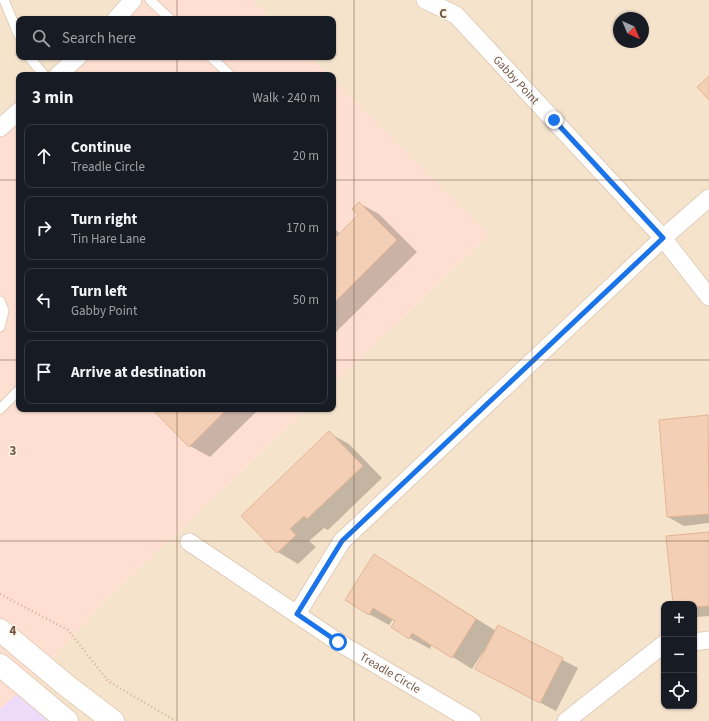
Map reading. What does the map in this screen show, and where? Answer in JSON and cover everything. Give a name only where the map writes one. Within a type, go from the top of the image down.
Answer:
[{"type":"main road","points":[[0,630],[67,686],[113,721]]},
{"type":"main road","points":[[0,665],[67,721]]},
{"type":"street","points":[[119,16],[133,0]]},
{"type":"street","name":"Gabby Point","points":[[425,0],[456,15],[663,238],[709,297]]},
{"type":"street","points":[[61,72],[75,60]]},
{"type":"street","points":[[0,128],[16,113]]},
{"type":"street","points":[[297,614],[342,541],[663,238],[709,198]]},
{"type":"street","name":"Treadle Circle","points":[[189,542],[338,642],[472,721]]},
{"type":"street","points":[[697,642],[709,640]]},
{"type":"street","points":[[566,721],[661,646]]},
{"type":"lane","points":[[4,0],[16,29]]},
{"type":"lane","points":[[150,0],[167,16]]},
{"type":"lane","points":[[32,60],[42,72]]},
{"type":"lane","points":[[214,60],[227,72]]},
{"type":"lane","points":[[0,301],[4,311],[0,327]]},
{"type":"lane","points":[[0,409],[16,393]]},
{"type":"path","points":[[0,594],[68,630],[108,681],[176,721]]},
{"type":"shaded area","points":[[0,0],[131,0],[113,16],[16,16],[16,60],[64,60],[50,72],[16,72],[16,103],[0,117]]},
{"type":"shaded area","points":[[131,0],[252,0],[269,16],[113,16]]},
{"type":"shaded area","points":[[252,0],[709,0],[709,721],[72,721],[27,685],[108,598],[304,412],[336,412],[336,381],[489,235],[336,83],[336,72],[325,72],[313,60],[336,60],[336,16],[269,16]]},
{"type":"shaded area","points":[[64,60],[313,60],[325,72],[50,72]]},
{"type":"shaded area","points":[[336,83],[489,235],[336,381]]},
{"type":"shaded area","points":[[16,103],[16,412],[304,412],[108,598],[27,685],[0,709],[0,117]]},
{"type":"shaded area","points":[[27,685],[72,721],[0,721],[0,709]]},
{"type":"building","points":[[709,76],[709,100],[697,87]]},
{"type":"building","points":[[359,202],[397,240],[336,301],[336,237],[358,215],[352,209]]},
{"type":"building","points":[[155,412],[224,412],[189,447]]},
{"type":"building","points":[[708,415],[709,514],[667,517],[659,420]]},
{"type":"building","points":[[329,431],[363,466],[307,519],[304,516],[290,529],[296,535],[277,553],[241,516]]},
{"type":"building","points":[[709,532],[709,606],[697,607],[697,601],[673,601],[666,536]]},
{"type":"building","points":[[374,554],[476,619],[452,658],[412,633],[409,639],[391,627],[395,621],[373,608],[369,615],[345,600]]},
{"type":"building","points":[[498,625],[563,658],[540,703],[475,669]]},
{"type":"route","points":[[338,642],[297,614],[342,541],[467,421],[663,238],[554,120]]}]
